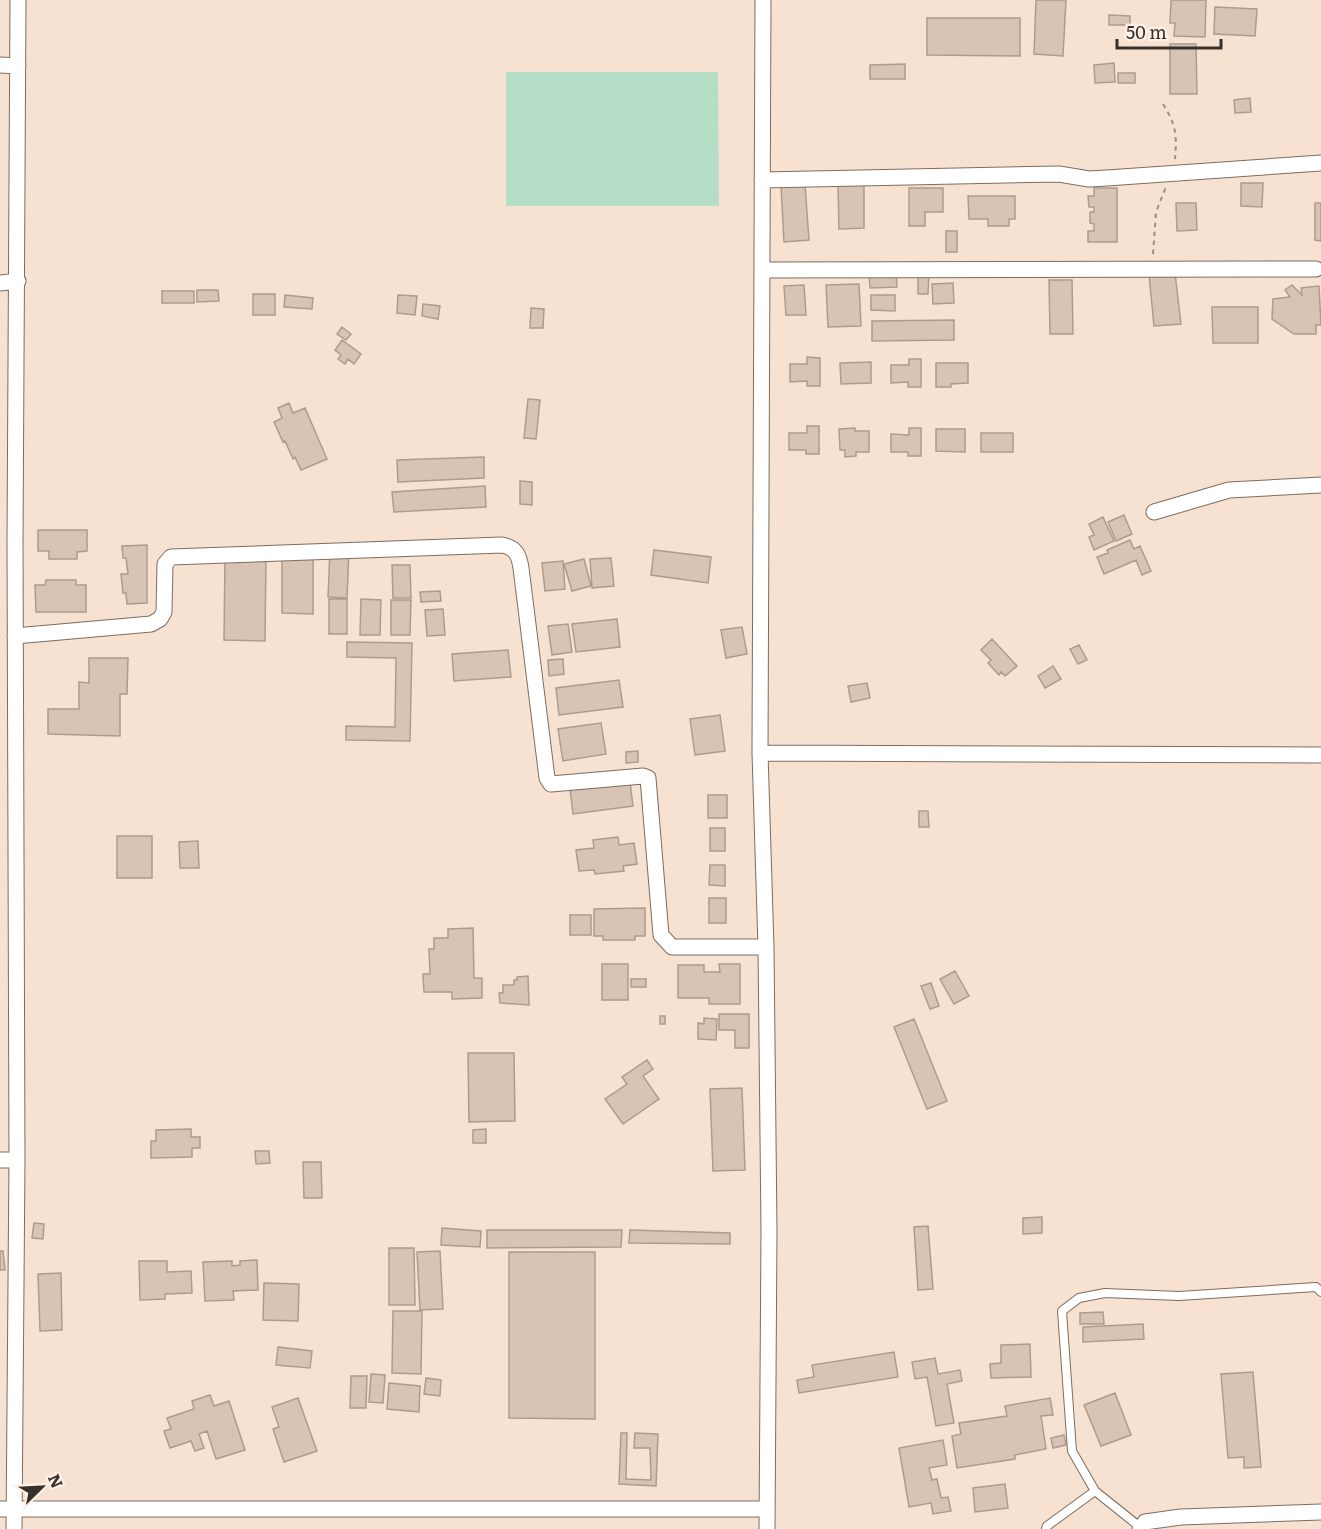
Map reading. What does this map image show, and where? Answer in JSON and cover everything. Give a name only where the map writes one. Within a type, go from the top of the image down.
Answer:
[{"type":"street","points":[[14,1529],[7,1509],[17,1160],[15,636],[7,543],[18,281],[18,0]]},
{"type":"street","points":[[763,0],[760,753],[766,947],[769,1231],[767,1529]]},
{"type":"street","points":[[0,65],[18,66]]},
{"type":"street","points":[[762,180],[1059,174],[1089,179],[1321,164]]},
{"type":"street","points":[[763,270],[1316,269]]},
{"type":"street","points":[[0,283],[18,281]]},
{"type":"street","points":[[1154,512],[1229,490],[1321,485]]},
{"type":"street","points":[[15,636],[151,624],[160,619],[164,612],[165,564],[171,557],[511,547],[519,555],[545,771],[551,784],[643,776],[648,778],[661,935],[665,942],[672,947],[766,947]]},
{"type":"street","points":[[760,753],[1321,755]]},
{"type":"street","points":[[0,1160],[17,1160]]},
{"type":"street","points":[[7,1509],[766,1509]]},
{"type":"street","points":[[1140,1528],[1145,1522],[1181,1516],[1321,1512]]},
{"type":"lane","points":[[1140,1528],[1095,1491],[1072,1451],[1062,1311],[1079,1298],[1105,1293],[1179,1296],[1316,1287],[1321,1292]]},
{"type":"lane","points":[[1046,1529],[1095,1491]]},
{"type":"green space","points":[[506,72],[718,72],[719,206],[506,206]]},
{"type":"building","points":[[1036,0],[1066,0],[1063,56],[1034,54]]},
{"type":"building","points":[[1171,0],[1206,0],[1205,37],[1174,36],[1175,23],[1170,23]]},
{"type":"building","points":[[1215,7],[1257,9],[1255,36],[1214,34]]},
{"type":"building","points":[[1109,15],[1130,16],[1130,25],[1109,25]]},
{"type":"building","points":[[927,18],[1020,18],[1020,56],[927,55]]},
{"type":"building","points":[[1170,44],[1196,44],[1197,94],[1170,94]]},
{"type":"building","points":[[1114,63],[1115,82],[1095,83],[1094,65]]},
{"type":"building","points":[[905,64],[905,79],[870,79],[870,65]]},
{"type":"building","points":[[1118,73],[1135,73],[1135,83],[1118,83]]},
{"type":"building","points":[[1250,98],[1251,112],[1235,113],[1234,100]]},
{"type":"building","points":[[1241,183],[1263,183],[1262,207],[1241,206]]},
{"type":"building","points":[[805,185],[809,240],[784,242],[781,186]]},
{"type":"building","points":[[838,185],[864,185],[864,228],[839,229]]},
{"type":"building","points":[[909,188],[943,188],[943,212],[925,212],[925,226],[909,226]]},
{"type":"building","points":[[1094,188],[1117,188],[1117,242],[1088,242],[1088,231],[1094,231],[1094,224],[1090,223],[1090,212],[1094,212],[1094,207],[1089,207],[1088,196],[1094,196]]},
{"type":"building","points":[[968,196],[1015,196],[1015,219],[1009,219],[1009,226],[988,226],[988,219],[969,219]]},
{"type":"building","points":[[1176,203],[1196,203],[1197,230],[1177,231]]},
{"type":"building","points":[[1315,203],[1321,203],[1321,241],[1315,240]]},
{"type":"building","points":[[946,231],[957,231],[957,252],[946,252]]},
{"type":"building","points":[[896,273],[897,287],[870,288],[869,274]]},
{"type":"building","points":[[918,273],[929,273],[928,294],[918,294]]},
{"type":"building","points":[[1175,273],[1181,324],[1154,326],[1149,275]]},
{"type":"building","points":[[1049,280],[1072,280],[1073,334],[1050,334]]},
{"type":"building","points":[[953,283],[954,303],[933,304],[932,284]]},
{"type":"building","points":[[859,284],[861,326],[828,327],[826,285]]},
{"type":"building","points":[[804,285],[806,315],[786,315],[784,286]]},
{"type":"building","points":[[1292,285],[1302,295],[1301,288],[1319,286],[1321,325],[1316,325],[1316,334],[1294,334],[1272,319],[1273,299],[1290,297],[1285,290]]},
{"type":"building","points":[[197,290],[218,290],[219,301],[197,302]]},
{"type":"building","points":[[162,291],[194,291],[194,303],[162,303]]},
{"type":"building","points":[[253,294],[275,294],[275,315],[253,315]]},
{"type":"building","points":[[285,295],[313,298],[312,309],[284,307]]},
{"type":"building","points":[[398,295],[417,296],[415,315],[397,313]]},
{"type":"building","points":[[871,295],[895,295],[895,311],[871,310]]},
{"type":"building","points":[[423,304],[440,306],[438,319],[422,316]]},
{"type":"building","points":[[1212,307],[1258,307],[1258,343],[1213,343]]},
{"type":"building","points":[[531,308],[544,309],[543,328],[530,328]]},
{"type":"building","points":[[954,320],[954,340],[872,341],[872,321]]},
{"type":"building","points":[[342,327],[351,334],[346,340],[337,334]]},
{"type":"building","points":[[342,340],[361,354],[354,364],[348,359],[345,364],[338,359],[341,355],[335,350]]},
{"type":"building","points":[[807,357],[820,358],[820,386],[807,386],[807,381],[790,382],[790,364],[807,364]]},
{"type":"building","points":[[909,359],[921,359],[921,387],[908,387],[908,382],[891,383],[891,365],[909,365]]},
{"type":"building","points":[[871,362],[871,383],[841,384],[840,363]]},
{"type":"building","points":[[936,363],[968,363],[968,383],[951,384],[951,387],[936,387]]},
{"type":"building","points":[[528,399],[540,400],[536,439],[524,438]]},
{"type":"building","points":[[289,403],[293,413],[305,408],[327,459],[301,470],[285,441],[283,442],[274,422],[282,418],[278,408]]},
{"type":"building","points":[[807,426],[819,426],[819,454],[806,454],[806,450],[789,450],[789,433],[807,433]]},
{"type":"building","points":[[855,428],[855,431],[869,431],[869,452],[856,452],[856,456],[845,457],[845,450],[840,450],[839,429]]},
{"type":"building","points":[[909,428],[921,428],[921,456],[908,456],[908,452],[891,452],[891,434],[909,435]]},
{"type":"building","points":[[936,429],[965,429],[965,452],[936,451]]},
{"type":"building","points":[[981,433],[1013,433],[1013,452],[981,452]]},
{"type":"building","points":[[484,457],[484,478],[398,482],[397,460]]},
{"type":"building","points":[[520,481],[532,482],[532,505],[520,504]]},
{"type":"building","points":[[485,486],[486,507],[394,512],[392,492]]},
{"type":"building","points":[[1124,515],[1132,534],[1116,541],[1108,522]]},
{"type":"building","points":[[1103,517],[1114,541],[1094,550],[1089,537],[1094,535],[1089,524]]},
{"type":"building","points":[[38,530],[87,530],[87,551],[77,552],[77,559],[49,559],[49,551],[38,551]]},
{"type":"building","points":[[1130,540],[1134,549],[1140,546],[1151,571],[1142,575],[1136,560],[1104,574],[1097,557]]},
{"type":"building","points":[[147,545],[147,603],[127,604],[121,574],[128,574],[122,546]]},
{"type":"building","points":[[330,550],[349,551],[347,598],[328,597]]},
{"type":"building","points":[[654,550],[711,557],[708,583],[651,575]]},
{"type":"building","points":[[225,556],[266,556],[265,641],[224,640]]},
{"type":"building","points":[[282,556],[313,557],[313,614],[282,613]]},
{"type":"building","points":[[611,558],[614,586],[592,588],[590,559]]},
{"type":"building","points":[[584,559],[591,586],[572,591],[564,564]]},
{"type":"building","points":[[563,561],[565,589],[545,591],[542,563]]},
{"type":"building","points":[[392,565],[410,565],[411,598],[393,598]]},
{"type":"building","points":[[46,580],[76,580],[76,585],[86,585],[86,612],[36,612],[35,585],[45,585]]},
{"type":"building","points":[[440,591],[441,601],[421,602],[420,592]]},
{"type":"building","points":[[329,599],[347,599],[347,634],[329,634]]},
{"type":"building","points":[[361,599],[381,600],[380,635],[360,635]]},
{"type":"building","points":[[391,600],[411,600],[410,635],[391,635]]},
{"type":"building","points":[[443,609],[445,635],[427,636],[425,610]]},
{"type":"building","points":[[617,619],[620,647],[576,652],[572,624]]},
{"type":"building","points":[[568,624],[572,652],[552,655],[548,626]]},
{"type":"building","points":[[742,627],[747,654],[726,658],[721,630]]},
{"type":"building","points":[[992,639],[1017,666],[1005,676],[1001,672],[999,675],[988,663],[991,660],[981,650]]},
{"type":"building","points":[[347,642],[412,643],[410,741],[346,740],[346,726],[395,727],[396,658],[347,657]]},
{"type":"building","points":[[1079,645],[1087,660],[1078,664],[1070,649]]},
{"type":"building","points":[[508,650],[511,677],[454,681],[452,654]]},
{"type":"building","points":[[89,658],[128,658],[127,694],[120,694],[120,736],[48,734],[48,709],[79,709],[79,682],[89,683]]},
{"type":"building","points":[[563,659],[564,674],[549,676],[548,660]]},
{"type":"building","points":[[1053,666],[1061,679],[1045,688],[1038,676]]},
{"type":"building","points":[[619,680],[623,707],[559,715],[556,688]]},
{"type":"building","points":[[867,683],[870,698],[851,702],[848,686]]},
{"type":"building","points":[[720,715],[725,751],[695,755],[690,719]]},
{"type":"building","points":[[601,723],[606,754],[563,761],[558,729]]},
{"type":"building","points":[[638,751],[638,762],[626,763],[626,752]]},
{"type":"building","points":[[630,782],[633,806],[573,814],[570,789]]},
{"type":"building","points":[[708,795],[727,795],[727,818],[708,818]]},
{"type":"building","points":[[919,811],[928,811],[929,827],[919,827]]},
{"type":"building","points":[[710,828],[725,828],[725,851],[710,851]]},
{"type":"building","points":[[117,836],[152,836],[152,878],[117,878]]},
{"type":"building","points":[[618,837],[619,845],[634,843],[637,864],[623,866],[624,871],[595,874],[594,870],[579,871],[576,850],[594,848],[593,840]]},
{"type":"building","points":[[198,841],[199,868],[180,868],[179,842]]},
{"type":"building","points":[[710,865],[725,865],[725,886],[709,885]]},
{"type":"building","points":[[709,898],[726,898],[726,923],[709,923]]},
{"type":"building","points":[[645,908],[645,936],[635,936],[635,940],[603,940],[603,936],[594,936],[594,909]]},
{"type":"building","points":[[570,915],[591,915],[591,935],[570,935]]},
{"type":"building","points":[[473,928],[474,978],[482,978],[482,998],[452,999],[452,992],[424,992],[423,974],[430,974],[429,949],[434,949],[434,938],[448,938],[448,929]]},
{"type":"building","points":[[602,964],[628,964],[628,1000],[602,1000]]},
{"type":"building","points":[[719,964],[740,964],[740,1004],[709,1004],[709,998],[678,998],[678,965],[704,965],[704,972],[720,972]]},
{"type":"building","points":[[955,971],[969,996],[954,1004],[940,979]]},
{"type":"building","points":[[528,976],[529,1005],[500,1003],[499,993],[503,993],[503,985],[514,985],[517,977]]},
{"type":"building","points":[[631,979],[646,979],[646,987],[631,987]]},
{"type":"building","points":[[931,983],[939,1006],[930,1009],[921,986]]},
{"type":"building","points":[[719,1014],[749,1014],[749,1048],[735,1048],[735,1030],[719,1030]]},
{"type":"building","points":[[660,1016],[665,1016],[665,1024],[660,1024]]},
{"type":"building","points":[[704,1018],[717,1019],[716,1040],[698,1039],[698,1023],[704,1024]]},
{"type":"building","points":[[914,1019],[947,1101],[927,1109],[894,1027]]},
{"type":"building","points":[[468,1053],[514,1053],[515,1121],[469,1122]]},
{"type":"building","points":[[647,1060],[653,1069],[643,1076],[659,1099],[623,1124],[605,1099],[627,1084],[622,1077]]},
{"type":"building","points":[[742,1088],[745,1170],[713,1171],[710,1089]]},
{"type":"building","points":[[191,1129],[191,1137],[200,1137],[200,1148],[192,1148],[192,1157],[151,1158],[151,1141],[156,1141],[156,1130]]},
{"type":"building","points":[[486,1129],[486,1143],[473,1143],[473,1130]]},
{"type":"building","points":[[255,1151],[269,1151],[270,1163],[256,1164]]},
{"type":"building","points":[[303,1162],[321,1162],[322,1198],[304,1198]]},
{"type":"building","points":[[1042,1217],[1042,1233],[1023,1234],[1023,1218]]},
{"type":"building","points":[[34,1223],[44,1224],[43,1239],[32,1238]]},
{"type":"building","points":[[928,1226],[933,1289],[918,1290],[914,1227]]},
{"type":"building","points":[[442,1228],[481,1231],[480,1247],[441,1245]]},
{"type":"building","points":[[487,1230],[622,1230],[621,1247],[487,1248]]},
{"type":"building","points":[[630,1230],[730,1233],[730,1244],[629,1243]]},
{"type":"building","points":[[389,1248],[414,1248],[415,1305],[389,1305]]},
{"type":"building","points":[[0,1251],[3,1251],[5,1270],[0,1270]]},
{"type":"building","points":[[440,1251],[443,1309],[420,1310],[417,1252]]},
{"type":"building","points":[[509,1252],[595,1252],[595,1419],[509,1418]]},
{"type":"building","points":[[257,1260],[258,1290],[233,1291],[234,1300],[205,1301],[203,1262],[232,1261],[232,1266],[240,1265],[240,1261]]},
{"type":"building","points":[[139,1261],[167,1261],[167,1272],[191,1271],[192,1293],[165,1294],[165,1299],[140,1300]]},
{"type":"building","points":[[61,1273],[62,1330],[40,1331],[38,1274]]},
{"type":"building","points":[[264,1283],[299,1284],[298,1321],[263,1320]]},
{"type":"building","points":[[393,1311],[422,1311],[421,1374],[392,1373]]},
{"type":"building","points":[[1103,1312],[1104,1324],[1080,1324],[1080,1313]]},
{"type":"building","points":[[1143,1324],[1144,1339],[1083,1342],[1083,1327]]},
{"type":"building","points":[[1030,1344],[1031,1377],[991,1378],[990,1364],[1001,1363],[1001,1345]]},
{"type":"building","points":[[278,1347],[312,1351],[310,1368],[276,1365]]},
{"type":"building","points":[[894,1352],[898,1377],[799,1393],[797,1380],[814,1377],[812,1365]]},
{"type":"building","points":[[935,1358],[938,1374],[960,1370],[962,1381],[947,1384],[954,1423],[936,1426],[927,1377],[915,1379],[912,1362]]},
{"type":"building","points":[[1253,1372],[1261,1467],[1244,1468],[1244,1457],[1228,1458],[1221,1374]]},
{"type":"building","points":[[371,1374],[385,1375],[383,1403],[369,1402]]},
{"type":"building","points":[[351,1376],[367,1376],[366,1408],[350,1408]]},
{"type":"building","points":[[426,1378],[441,1380],[440,1396],[424,1394]]},
{"type":"building","points":[[389,1383],[420,1386],[419,1412],[387,1409]]},
{"type":"building","points":[[1115,1393],[1131,1435],[1101,1446],[1084,1405]]},
{"type":"building","points":[[210,1395],[214,1406],[229,1401],[245,1450],[216,1459],[207,1431],[199,1434],[204,1448],[195,1451],[191,1441],[170,1448],[164,1431],[171,1429],[167,1418],[194,1409],[192,1401]]},
{"type":"building","points":[[298,1398],[317,1451],[284,1462],[273,1429],[279,1427],[272,1407]]},
{"type":"building","points":[[1050,1398],[1053,1415],[1041,1416],[1046,1449],[1015,1455],[1015,1459],[957,1468],[952,1436],[961,1434],[959,1423],[1007,1416],[1005,1406]]},
{"type":"building","points":[[621,1433],[627,1433],[626,1479],[651,1480],[650,1448],[634,1448],[635,1433],[658,1434],[656,1486],[619,1484]]},
{"type":"building","points":[[1064,1435],[1066,1445],[1053,1448],[1051,1438]]},
{"type":"building","points":[[943,1440],[947,1465],[929,1468],[932,1480],[937,1479],[941,1498],[948,1497],[951,1511],[933,1514],[931,1503],[909,1507],[899,1448]]},
{"type":"building","points":[[1005,1484],[1008,1508],[975,1512],[973,1488]]}]
